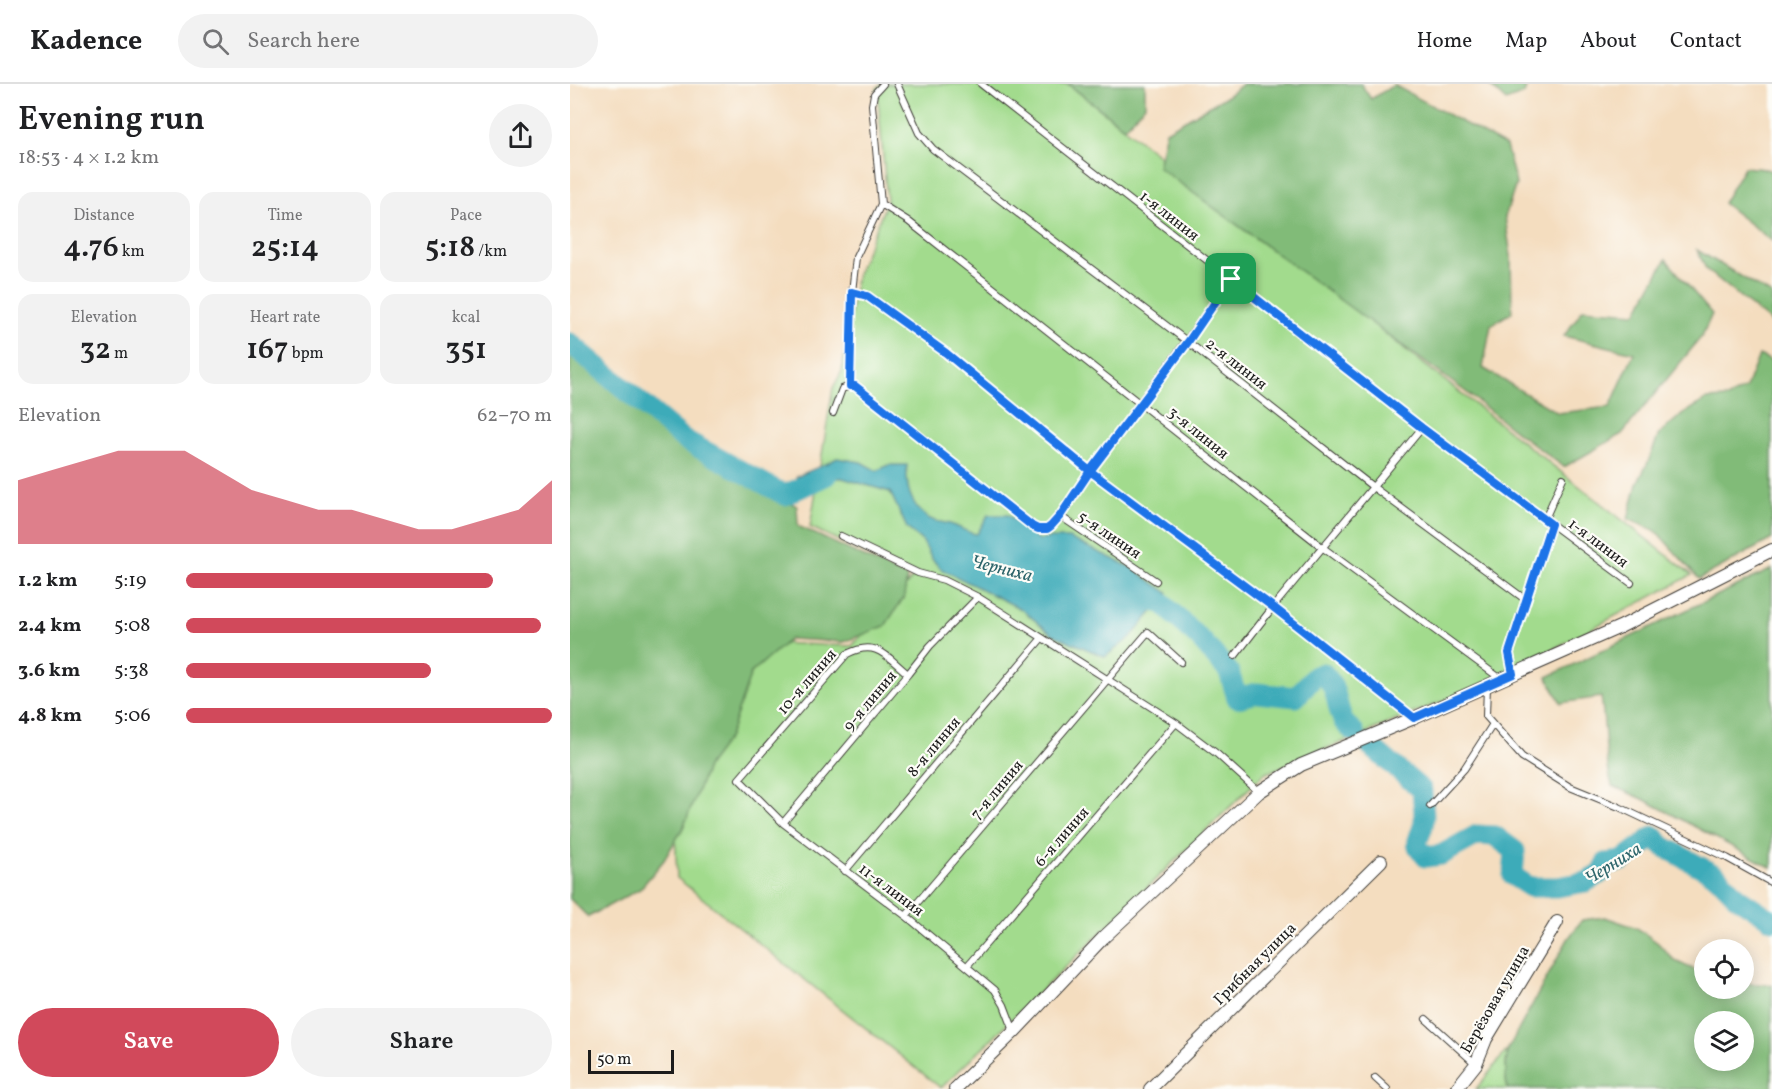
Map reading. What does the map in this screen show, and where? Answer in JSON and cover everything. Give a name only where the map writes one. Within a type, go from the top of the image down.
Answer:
[{"type":"street","points":[[955,1089],[1015,1031],[1103,938],[1259,792],[1301,765],[1620,627],[1772,550]]},
{"type":"street","name":"Грибная улица","points":[[1150,1089],[1381,861]]},
{"type":"street","name":"Берёзовая улица","points":[[1456,1089],[1476,1064],[1486,1039],[1557,922]]},
{"type":"lane","points":[[833,413],[843,389],[850,386],[852,292],[856,257],[881,204],[872,105],[874,94],[883,84]]},
{"type":"lane","name":"2-я линия","points":[[897,84],[919,133],[933,149],[1188,342],[1373,487],[1526,600]]},
{"type":"lane","name":"1-я линия","points":[[981,84],[1422,428],[1631,583]]},
{"type":"lane","name":"3-я линия","points":[[881,204],[908,221],[1322,547],[1501,679]]},
{"type":"lane","points":[[1060,516],[1090,471],[1188,342],[1231,279]]},
{"type":"lane","points":[[852,292],[867,296],[946,353],[1090,471],[1273,607],[1414,718]]},
{"type":"lane","name":"5-я линия","points":[[850,386],[855,386],[1032,526],[1047,529],[1060,516],[1156,581]]},
{"type":"lane","points":[[1235,656],[1322,547],[1422,428]]},
{"type":"lane","points":[[1513,674],[1509,653],[1563,478]]},
{"type":"lane","points":[[842,536],[918,573],[944,580],[978,597],[1176,723],[1218,754],[1259,792]]},
{"type":"lane","name":"9-я линия","points":[[783,823],[930,646],[978,597]]},
{"type":"lane","name":"7-я линия","points":[[906,916],[1148,632],[1181,662]]},
{"type":"lane","name":"8-я линия","points":[[845,871],[1041,639]]},
{"type":"lane","name":"10-я линия","points":[[739,779],[847,654],[859,648],[876,649],[908,674]]},
{"type":"lane","points":[[1487,685],[1486,716],[1522,757],[1570,787],[1620,807],[1728,858],[1772,883]]},
{"type":"lane","name":"6-я линия","points":[[967,966],[1176,723]]},
{"type":"lane","points":[[1430,806],[1464,769],[1493,724]]},
{"type":"lane","name":"11-я линия","points":[[739,779],[783,823],[906,916],[995,990],[1015,1031]]},
{"type":"lane","points":[[1426,1019],[1476,1064]]},
{"type":"lane","points":[[1375,1078],[1387,1089]]},
{"type":"green space","points":[[882,84],[1068,84],[1692,575],[1495,680],[1264,774],[941,1088],[677,878],[673,781],[773,643],[852,646],[914,576],[810,527],[833,388],[842,371],[856,277],[887,201],[877,88]]},
{"type":"green space","points":[[1068,84],[1145,84],[1145,105],[1125,128]]},
{"type":"green space","points":[[1243,84],[1361,84],[1371,99],[1394,85],[1506,146],[1516,184],[1505,217],[1511,256],[1512,312],[1491,325],[1483,368],[1558,413],[1610,407],[1634,353],[1564,336],[1583,309],[1636,313],[1666,259],[1712,314],[1702,336],[1622,434],[1564,467],[1466,392],[1158,167],[1166,131],[1227,96]]},
{"type":"green space","points":[[1488,84],[1527,84],[1524,94],[1506,101]]},
{"type":"green space","points":[[1744,167],[1772,171],[1772,241],[1723,203]]},
{"type":"green space","points":[[1697,250],[1772,295],[1772,323],[1706,269]]},
{"type":"green space","points":[[570,353],[696,456],[797,506],[798,526],[907,577],[904,597],[885,626],[844,642],[790,639],[751,673],[729,737],[708,765],[683,828],[664,860],[640,889],[588,917],[570,899]]},
{"type":"green space","points":[[1759,355],[1772,361],[1772,539],[1699,579],[1656,531],[1628,519],[1637,484],[1659,434],[1680,416],[1707,399],[1727,398],[1746,388]]},
{"type":"green space","points":[[1772,569],[1772,868],[1643,799],[1612,786],[1601,697],[1561,703],[1547,677]]},
{"type":"green space","points":[[1605,917],[1637,928],[1658,943],[1675,961],[1694,970],[1694,999],[1754,999],[1754,984],[1772,985],[1772,1089],[1508,1089],[1506,1064],[1508,1049],[1568,939],[1582,920]]},
{"type":"green space","points":[[1508,1049],[1506,1074],[1508,1089],[1476,1089]]},
{"type":"water","points":[[837,458],[861,462],[877,471],[888,465],[907,465],[908,487],[912,500],[929,519],[977,534],[988,515],[1008,515],[1039,540],[1069,538],[1132,568],[1168,593],[1165,601],[1130,638],[1105,657],[1052,634],[1021,609],[941,569],[932,559],[923,542],[907,528],[890,492],[842,478],[832,478],[802,487],[796,477]]},
{"type":"waterway","name":"Черниха","points":[[570,343],[685,440],[785,495],[827,475]]},
{"type":"waterway","name":"Черниха","points":[[1134,598],[1162,603],[1203,642],[1229,672],[1237,698],[1257,693],[1296,697],[1315,676],[1323,673],[1332,685],[1344,722],[1354,732]]},
{"type":"waterway","name":"Черниха","points":[[1368,744],[1422,790],[1424,822],[1417,844],[1426,857],[1441,855],[1477,835],[1495,836],[1515,851],[1513,876],[1530,887],[1557,887],[1586,882],[1600,874],[1606,863],[1622,861],[1654,836],[1661,845],[1717,876],[1737,897],[1772,920]]},
{"type":"route","points":[[1231,279],[1188,342],[1090,471],[1060,516],[1047,529],[1042,530],[1032,526],[855,386],[850,386],[852,292],[867,296],[946,353],[1090,471],[1273,607],[1414,718],[1513,674],[1509,653],[1551,524],[1422,428],[1231,279]]}]
